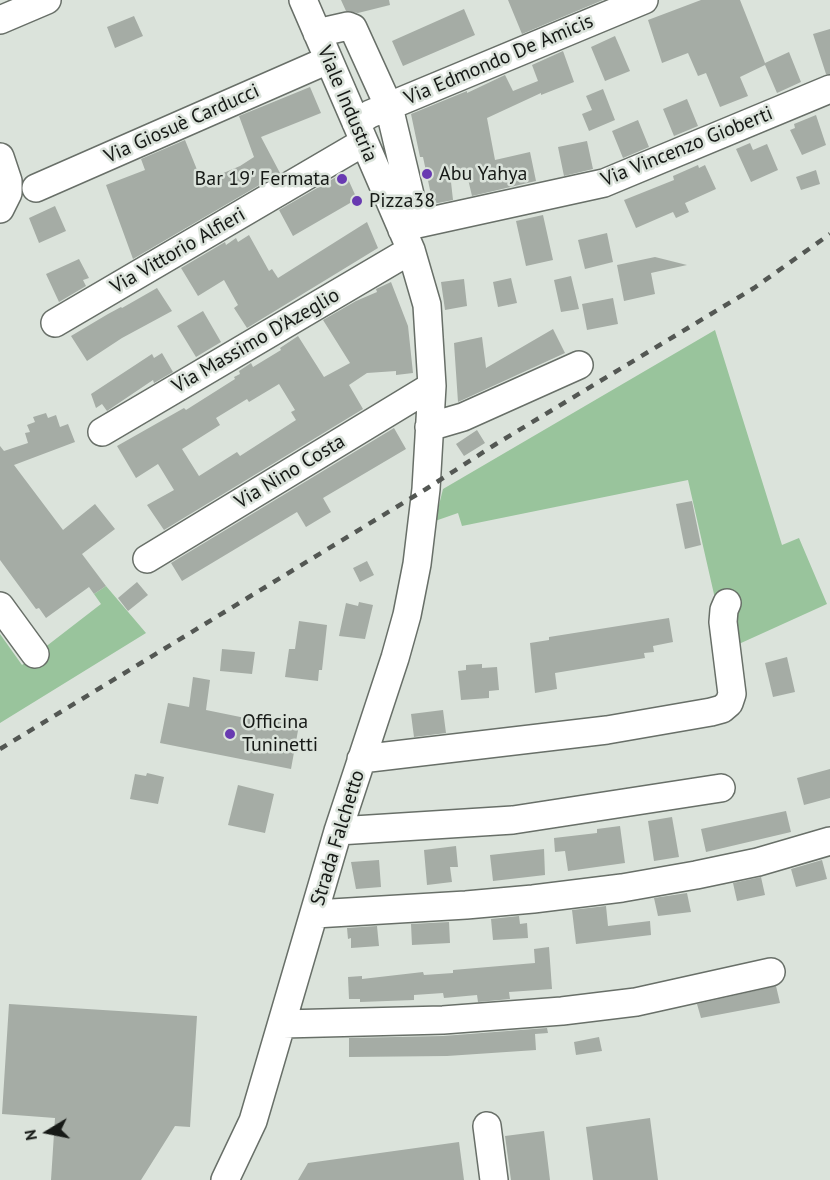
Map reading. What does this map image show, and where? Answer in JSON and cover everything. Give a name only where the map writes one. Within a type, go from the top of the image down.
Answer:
[{"type":"street","points":[[0,20],[47,0]]},
{"type":"street","name":"Viale Industria","points":[[303,0],[360,133],[410,235],[427,305],[432,386],[426,489]]},
{"type":"street","name":"Via Edmondo De Amicis","points":[[360,133],[370,114],[644,0]]},
{"type":"street","points":[[316,33],[348,26],[353,28],[389,107],[410,235]]},
{"type":"street","name":"Via Giosuè Carducci","points":[[36,188],[328,60]]},
{"type":"street","name":"Via Vincenzo Gioberti","points":[[410,235],[604,183],[830,89]]},
{"type":"street","name":"Via Vittorio Alfieri","points":[[55,323],[360,133]]},
{"type":"street","points":[[0,157],[8,181],[9,193],[0,209]]},
{"type":"street","name":"Via Massimo D'Azeglio","points":[[102,432],[410,235]]},
{"type":"street","points":[[429,427],[463,417],[579,365]]},
{"type":"street","name":"Via Nino Costa","points":[[147,559],[432,386]]},
{"type":"street","name":"Strada Falchetto","points":[[225,1180],[253,1121],[338,831],[395,657],[407,615],[417,564],[426,489]]},
{"type":"street","points":[[361,759],[607,730],[722,709],[729,703],[732,694],[723,622],[727,603]]},
{"type":"street","points":[[0,606],[35,654]]},
{"type":"street","points":[[338,831],[513,820],[721,788]]},
{"type":"street","points":[[315,914],[511,901],[622,888],[758,862],[830,841]]},
{"type":"street","points":[[283,1024],[443,1020],[562,1011],[636,1002],[771,972]]},
{"type":"street","points":[[487,1126],[494,1180]]},
{"type":"green space","points":[[715,330],[782,545],[799,538],[827,604],[730,648],[716,603],[688,480],[462,526],[458,513],[435,521],[443,489]]},
{"type":"green space","points":[[106,586],[146,633],[0,723],[0,634],[22,665],[101,604],[94,594]]},
{"type":"building","points":[[341,0],[389,0],[390,5],[358,13],[346,11]]},
{"type":"building","points":[[508,0],[603,0],[522,34]]},
{"type":"building","points":[[701,0],[740,0],[765,63],[789,52],[801,82],[777,93],[765,65],[740,77],[748,96],[720,107],[706,73],[698,76],[688,53],[662,63],[648,20]]},
{"type":"building","points":[[464,9],[475,35],[403,66],[392,41]]},
{"type":"building","points":[[134,16],[143,36],[115,48],[107,27]]},
{"type":"building","points":[[830,29],[830,74],[826,74],[813,34]]},
{"type":"building","points":[[615,36],[630,71],[605,81],[591,47]]},
{"type":"building","points":[[563,51],[574,82],[541,95],[541,93],[487,118],[495,160],[530,152],[536,181],[472,196],[468,179],[451,182],[453,200],[433,204],[411,114],[467,91],[467,93],[505,75],[513,91],[538,81],[532,65]]},
{"type":"building","points":[[310,87],[321,113],[261,137],[280,173],[133,259],[106,185],[145,170],[141,159],[185,140],[202,182],[240,166],[254,157],[239,116]]},
{"type":"building","points":[[603,89],[615,120],[589,131],[582,114],[592,110],[586,96]]},
{"type":"building","points":[[687,99],[698,126],[674,136],[663,109]]},
{"type":"building","points":[[816,115],[826,145],[802,155],[790,130],[795,128],[794,124]]},
{"type":"building","points":[[638,120],[649,147],[623,158],[612,131]]},
{"type":"building","points":[[587,141],[593,169],[564,176],[558,147]]},
{"type":"building","points":[[750,143],[753,150],[767,144],[778,170],[751,182],[736,149]]},
{"type":"building","points":[[698,165],[699,168],[705,165],[716,189],[685,203],[689,212],[676,218],[673,212],[636,228],[624,200],[674,180],[673,176]]},
{"type":"building","points":[[816,170],[820,184],[801,190],[796,177]]},
{"type":"building","points":[[338,176],[348,179],[357,199],[293,236],[279,210]]},
{"type":"building","points":[[55,206],[66,231],[39,243],[29,218]]},
{"type":"building","points":[[543,215],[553,260],[526,266],[516,221]]},
{"type":"building","points":[[367,222],[378,248],[247,328],[234,308],[238,305],[224,280],[198,296],[181,268],[225,242],[226,245],[236,238],[238,242],[249,235],[269,271],[272,269],[278,278]]},
{"type":"building","points":[[607,233],[613,262],[585,269],[578,240]]},
{"type":"building","points":[[655,257],[687,265],[651,273],[655,294],[624,301],[617,265]]},
{"type":"building","points":[[79,259],[89,278],[83,280],[86,286],[59,302],[46,274]]},
{"type":"building","points":[[571,276],[579,309],[561,312],[554,280]]},
{"type":"building","points":[[511,278],[517,303],[498,307],[493,282]]},
{"type":"building","points":[[464,279],[467,306],[445,310],[441,282]]},
{"type":"building","points":[[391,282],[408,326],[413,373],[396,375],[396,371],[367,373],[349,385],[363,409],[164,530],[147,505],[174,490],[158,464],[136,478],[117,446],[184,408],[186,410],[235,379],[234,377],[240,374],[239,371],[251,363],[253,367],[281,350],[280,348],[298,336],[324,377],[350,363],[323,320],[377,292],[376,289]],"holes":[[[279,384],[295,410],[291,412],[296,420],[240,456],[237,452],[199,476],[182,449],[220,425],[216,418],[247,399],[249,402]]]},
{"type":"building","points":[[157,288],[172,311],[122,338],[87,361],[71,336]]},
{"type":"building","points":[[613,298],[618,324],[587,330],[582,304]]},
{"type":"building","points":[[203,311],[221,342],[196,357],[177,326]]},
{"type":"building","points":[[553,329],[565,353],[458,402],[454,343],[482,337],[486,368]]},
{"type":"building","points":[[162,353],[173,372],[154,383],[153,380],[107,411],[102,404],[96,408],[91,394],[152,354],[154,358]]},
{"type":"building","points":[[46,413],[48,418],[56,415],[60,427],[68,424],[75,442],[14,465],[63,530],[95,504],[115,529],[82,554],[106,586],[94,594],[89,587],[46,618],[39,608],[36,609],[0,560],[0,446],[4,451],[28,443],[25,433],[30,432],[27,425],[35,422],[33,417]]},
{"type":"building","points":[[394,428],[406,449],[323,498],[331,512],[306,527],[297,512],[182,581],[171,563]]},
{"type":"building","points":[[477,430],[485,443],[464,456],[456,444]]},
{"type":"building","points":[[692,501],[701,545],[685,549],[676,504]]},
{"type":"building","points":[[367,561],[374,575],[360,582],[353,568]]},
{"type":"building","points":[[137,582],[148,595],[128,611],[118,598]]},
{"type":"building","points":[[359,602],[373,605],[365,639],[339,636],[346,603],[358,606]]},
{"type":"building","points":[[669,618],[673,642],[653,646],[654,652],[644,653],[645,658],[555,673],[557,689],[535,693],[530,643],[549,640],[549,637]]},
{"type":"building","points":[[299,621],[327,625],[322,670],[319,670],[318,681],[285,677],[289,649],[295,649]]},
{"type":"building","points":[[222,649],[255,652],[252,674],[220,671]]},
{"type":"building","points":[[787,657],[795,692],[773,697],[765,663]]},
{"type":"building","points":[[482,664],[482,668],[497,667],[499,690],[489,691],[489,698],[461,700],[458,671],[466,670],[466,665]]},
{"type":"building","name":"Officina Tuninetti","points":[[193,677],[210,680],[206,710],[260,721],[261,717],[299,725],[291,769],[160,743],[168,703],[189,707]]},
{"type":"building","points":[[443,710],[446,733],[414,737],[411,714]]},
{"type":"building","points":[[830,769],[830,798],[804,805],[797,778]]},
{"type":"building","points":[[147,773],[164,777],[158,804],[130,799],[135,774],[146,776]]},
{"type":"building","points":[[238,785],[274,794],[265,833],[228,825]]},
{"type":"building","points":[[786,811],[791,832],[706,852],[701,829]]},
{"type":"building","points":[[672,817],[679,857],[654,861],[648,821]]},
{"type":"building","points":[[620,826],[625,863],[568,871],[565,851],[555,852],[554,838],[597,833],[597,829]]},
{"type":"building","points":[[456,846],[458,867],[450,867],[452,882],[427,885],[424,850]]},
{"type":"building","points":[[544,849],[545,875],[493,881],[490,855]]},
{"type":"building","points":[[379,860],[381,887],[356,889],[351,862]]},
{"type":"building","points":[[822,860],[827,879],[796,887],[791,869]]},
{"type":"building","points":[[761,877],[765,895],[737,901],[733,883]]},
{"type":"building","points":[[687,893],[691,912],[658,916],[654,898]]},
{"type":"building","points":[[606,906],[608,926],[650,921],[651,935],[576,944],[572,910]]},
{"type":"building","points":[[519,916],[520,924],[527,923],[528,938],[493,940],[491,919]]},
{"type":"building","points":[[449,922],[450,943],[412,945],[411,924]]},
{"type":"building","points":[[377,926],[379,946],[351,948],[351,938],[348,939],[347,928]]},
{"type":"building","points":[[549,947],[552,989],[509,992],[510,999],[478,1002],[477,995],[444,998],[443,993],[414,995],[414,1000],[360,1002],[360,999],[349,999],[348,977],[362,976],[362,979],[423,972],[424,975],[453,973],[453,970],[535,963],[534,949]]},
{"type":"building","points":[[776,986],[780,1003],[701,1018],[697,1004]]},
{"type":"building","points":[[9,1004],[197,1016],[190,1127],[175,1126],[141,1180],[51,1180],[55,1118],[2,1114]]},
{"type":"building","points":[[547,1028],[548,1033],[535,1034],[536,1050],[447,1056],[349,1057],[349,1038],[443,1036]]},
{"type":"building","points":[[599,1037],[602,1051],[576,1055],[574,1042]]},
{"type":"building","points":[[650,1118],[658,1180],[593,1180],[586,1127]]},
{"type":"building","points":[[544,1131],[550,1180],[511,1180],[505,1136]]},
{"type":"building","points":[[459,1142],[464,1180],[298,1180],[308,1163]]},
{"type":"railway","points":[[0,749],[754,288],[830,234]]},
{"type":"place","name":"Abu Yahya","points":[[427,174]]},
{"type":"place","name":"Bar 19' Fermata","points":[[342,179]]},
{"type":"place","name":"Pizza38","points":[[357,201]]},
{"type":"place","name":"Officina Tuninetti","points":[[230,734]]}]
